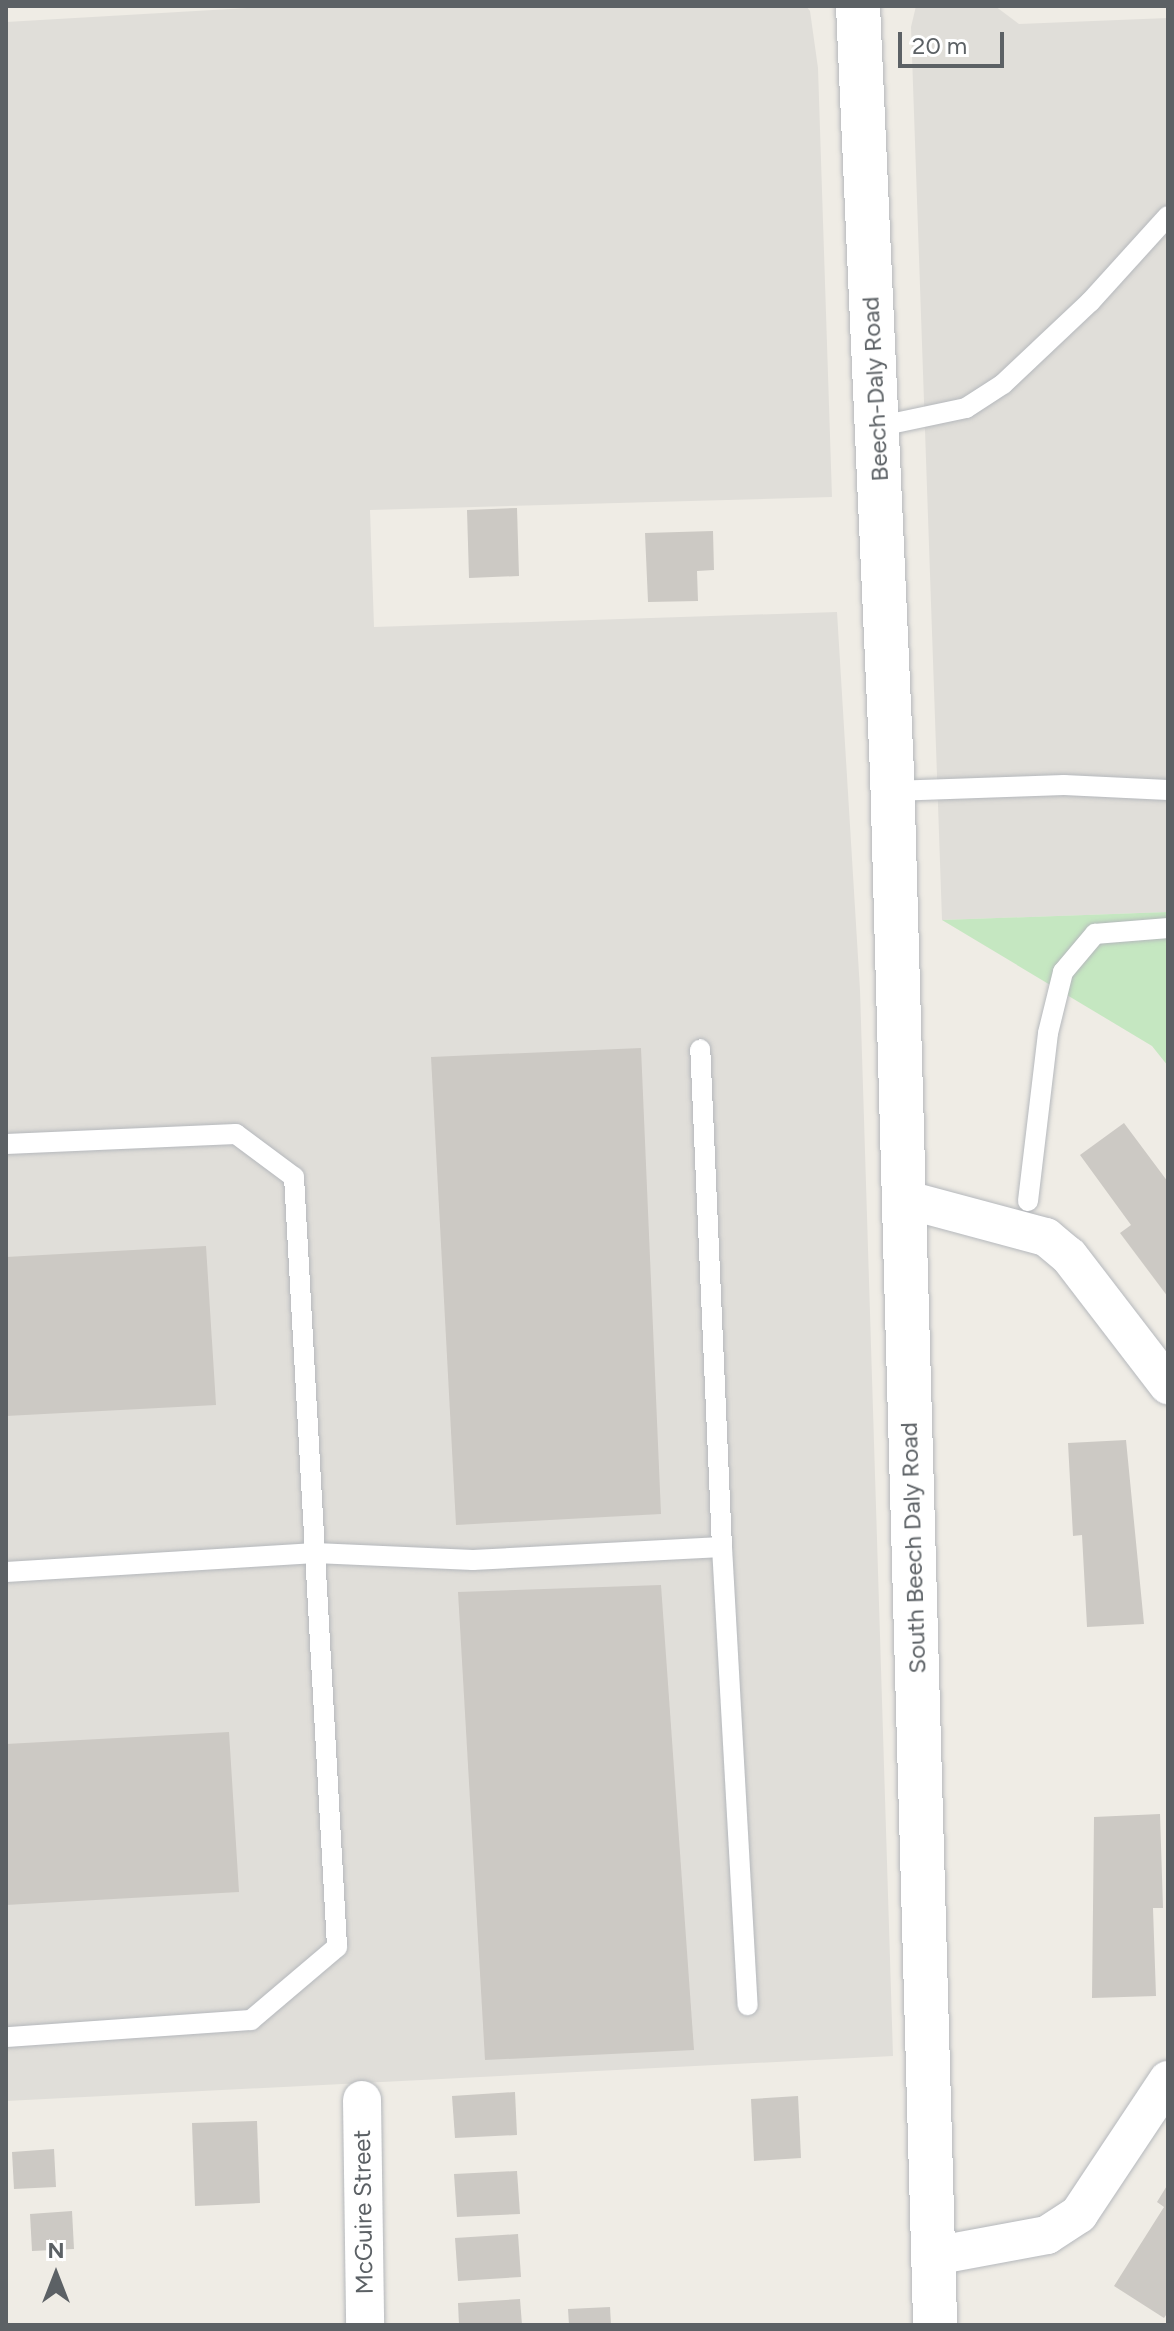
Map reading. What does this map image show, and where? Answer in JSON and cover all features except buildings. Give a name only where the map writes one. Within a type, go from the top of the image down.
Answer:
[{"type":"street","name":"Beech-Daly Road","points":[[858,6],[892,781]]},
{"type":"street","name":"South Beech Daly Road","points":[[892,781],[935,2325]]},
{"type":"street","points":[[904,1199],[1046,1237],[1069,1256],[1168,1385]]},
{"type":"street","points":[[934,2256],[1047,2235],[1079,2214],[1168,2080]]},
{"type":"street","name":"McGuire Street","points":[[362,2100],[365,2325]]},
{"type":"lane","points":[[876,427],[966,408],[1003,384],[1090,302],[1168,216]]},
{"type":"lane","points":[[892,781],[1168,790]]},
{"type":"lane","points":[[1028,1201],[1048,1033],[1063,972],[1095,934],[1168,928]]},
{"type":"lane","points":[[700,1049],[722,1547],[748,2005]]},
{"type":"lane","points":[[6,1144],[236,1134],[294,1177],[337,1947],[251,2020],[6,2037]]},
{"type":"lane","points":[[6,1572],[315,1553],[473,1560],[722,1547]]},
{"type":"shaded area","points":[[280,6],[806,6],[810,11],[818,68],[832,497],[370,510],[374,627],[837,612],[860,990],[893,2056],[6,2101],[6,22]]},
{"type":"shaded area","points":[[916,6],[995,6],[1019,24],[1168,18],[1168,912],[942,920],[911,27]]},
{"type":"green space","points":[[1168,912],[1168,1066],[1152,1046],[942,920]]}]
